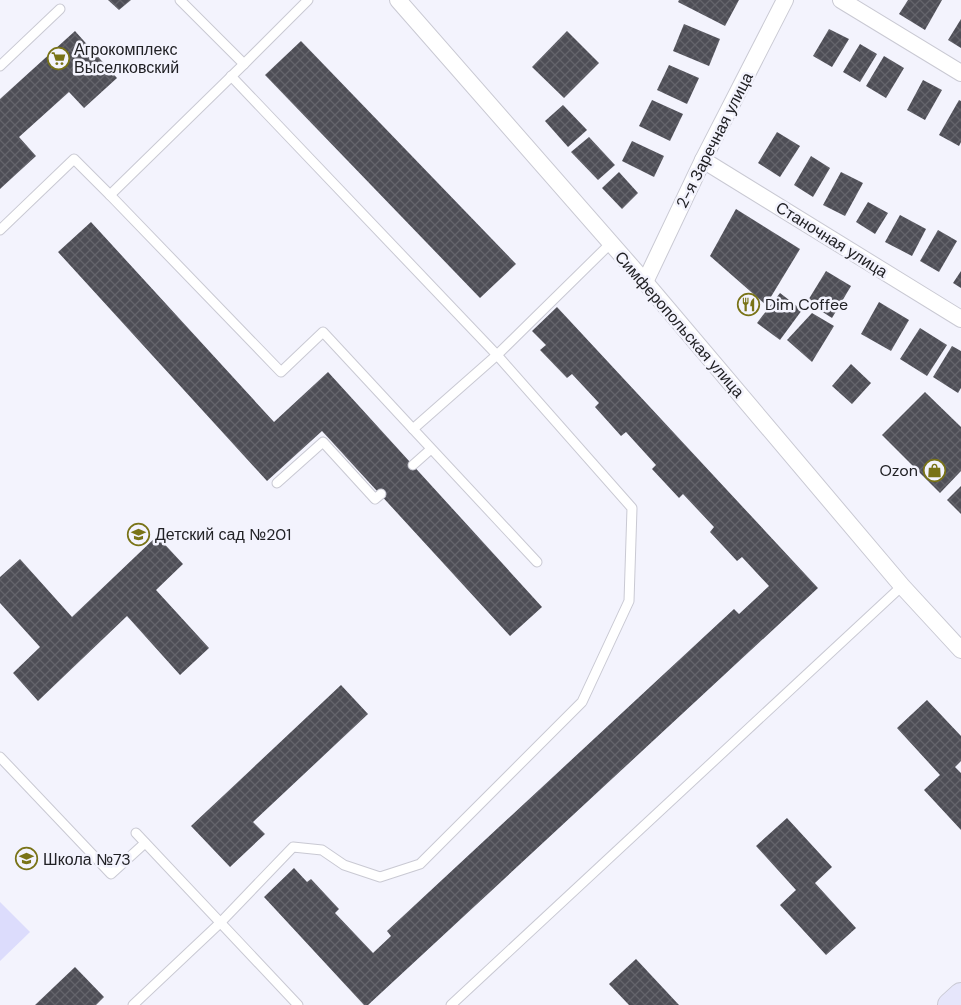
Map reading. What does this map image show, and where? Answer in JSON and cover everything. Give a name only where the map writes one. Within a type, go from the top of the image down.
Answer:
[{"type":"main road","points":[[950,1005],[961,995]]},
{"type":"street","name":"Симферопольская улица","points":[[398,0],[645,282],[902,586],[961,650]]},
{"type":"street","name":"2-я Заречная улица","points":[[645,282],[703,160],[785,0]]},
{"type":"street","points":[[841,0],[961,73]]},
{"type":"street","name":"Станочная улица","points":[[703,160],[961,319]]},
{"type":"lane","points":[[180,0],[244,64]]},
{"type":"lane","points":[[110,195],[308,0]]},
{"type":"lane","points":[[0,66],[60,9]]},
{"type":"lane","points":[[133,1005],[220,922],[293,847],[322,850],[344,865],[380,877],[420,864],[582,702],[629,601],[632,508],[497,355],[231,76]]},
{"type":"lane","points":[[0,230],[74,159],[281,372],[323,332],[537,562]]},
{"type":"lane","points":[[413,429],[497,355],[610,243]]},
{"type":"lane","points":[[277,483],[323,442],[375,498],[381,494]]},
{"type":"lane","points":[[414,465],[431,449]]},
{"type":"lane","points":[[450,1005],[902,586]]},
{"type":"lane","points":[[0,757],[111,874],[145,843]]},
{"type":"lane","points":[[136,833],[298,1005]]},
{"type":"shaded area","points":[[0,902],[30,932],[0,961]]},
{"type":"building","points":[[108,0],[131,0],[119,10]]},
{"type":"building","points":[[679,0],[739,0],[725,26],[678,2]]},
{"type":"building","points":[[908,0],[942,0],[925,30],[899,14]]},
{"type":"building","points":[[961,19],[961,48],[948,40]]},
{"type":"building","points":[[684,24],[720,39],[709,66],[673,51]]},
{"type":"building","points":[[829,29],[849,39],[832,67],[813,56]]},
{"type":"building","points":[[75,31],[117,78],[84,108],[69,92],[19,137],[36,156],[0,189],[0,99]]},
{"type":"building","points":[[567,31],[599,63],[564,98],[532,67]]},
{"type":"building","points":[[301,41],[516,264],[480,298],[265,75]]},
{"type":"building","points":[[860,44],[877,54],[860,82],[843,72]]},
{"type":"building","points":[[884,56],[904,68],[886,98],[866,86]]},
{"type":"building","points":[[669,65],[699,78],[687,104],[657,90]]},
{"type":"building","points":[[923,80],[942,90],[925,120],[907,110]]},
{"type":"building","points":[[652,100],[683,114],[670,141],[639,126]]},
{"type":"building","points":[[959,100],[961,101],[961,142],[959,146],[939,135]]},
{"type":"building","points":[[563,105],[587,130],[568,147],[545,121]]},
{"type":"building","points":[[777,132],[800,146],[780,177],[758,163]]},
{"type":"building","points":[[589,137],[615,165],[598,180],[571,152]]},
{"type":"building","points":[[632,141],[664,156],[654,177],[622,161]]},
{"type":"building","points":[[811,156],[830,168],[813,197],[794,185]]},
{"type":"building","points":[[619,172],[638,193],[622,209],[602,188]]},
{"type":"building","points":[[841,172],[863,183],[845,216],[823,205]]},
{"type":"building","points":[[868,202],[888,213],[875,234],[856,222]]},
{"type":"building","points":[[736,209],[800,249],[766,305],[710,256]]},
{"type":"building","points":[[900,215],[926,229],[912,256],[885,242]]},
{"type":"building","points":[[91,222],[274,422],[328,372],[542,607],[510,636],[322,431],[267,481],[58,252]]},
{"type":"building","points":[[938,230],[957,241],[939,272],[920,261]]},
{"type":"building","points":[[826,271],[851,286],[832,318],[807,302]]},
{"type":"building","points":[[961,271],[961,288],[953,283]]},
{"type":"building","points":[[780,293],[802,310],[780,340],[757,323]]},
{"type":"building","points":[[879,302],[909,320],[891,351],[861,334]]},
{"type":"building","points":[[557,307],[818,588],[368,1005],[364,1005],[264,897],[294,868],[307,882],[311,879],[339,909],[335,913],[373,953],[391,936],[387,931],[734,609],[739,614],[769,586],[742,557],[737,561],[710,532],[714,527],[683,494],[679,498],[652,469],[656,465],[626,432],[621,436],[595,407],[599,403],[572,374],[567,378],[540,350],[546,345],[532,331]]},
{"type":"building","points":[[812,313],[834,326],[812,362],[787,340]]},
{"type":"building","points":[[920,328],[947,345],[927,376],[900,359]]},
{"type":"building","points":[[952,346],[961,351],[961,388],[958,393],[933,377]]},
{"type":"building","points":[[851,364],[871,383],[852,404],[832,386]]},
{"type":"building","points":[[925,392],[961,427],[961,471],[940,493],[882,435]]},
{"type":"building","points":[[961,486],[961,514],[947,500]]},
{"type":"building","points":[[157,536],[183,564],[156,590],[209,648],[180,675],[127,616],[38,701],[13,673],[40,647],[0,603],[0,577],[20,559],[72,617]]},
{"type":"building","points":[[341,685],[368,714],[253,822],[265,834],[230,867],[191,826]]},
{"type":"building","points":[[927,700],[961,736],[961,761],[955,767],[961,773],[961,830],[924,790],[940,775],[897,728]]},
{"type":"building","points":[[787,818],[832,867],[815,883],[856,928],[826,955],[780,905],[796,890],[756,846]]},
{"type":"building","points":[[636,959],[679,1005],[629,1005],[609,984]]},
{"type":"building","points":[[75,967],[104,997],[96,1005],[35,1005]]},
{"type":"place","name":"Агрокомплекс Выселковский","points":[[58,58]]},
{"type":"place","name":"Dim Coffee","points":[[749,304]]},
{"type":"place","name":"Ozon","points":[[934,470]]},
{"type":"place","name":"Детский сад №201","points":[[139,534]]},
{"type":"place","name":"Школа №73","points":[[27,859]]}]
